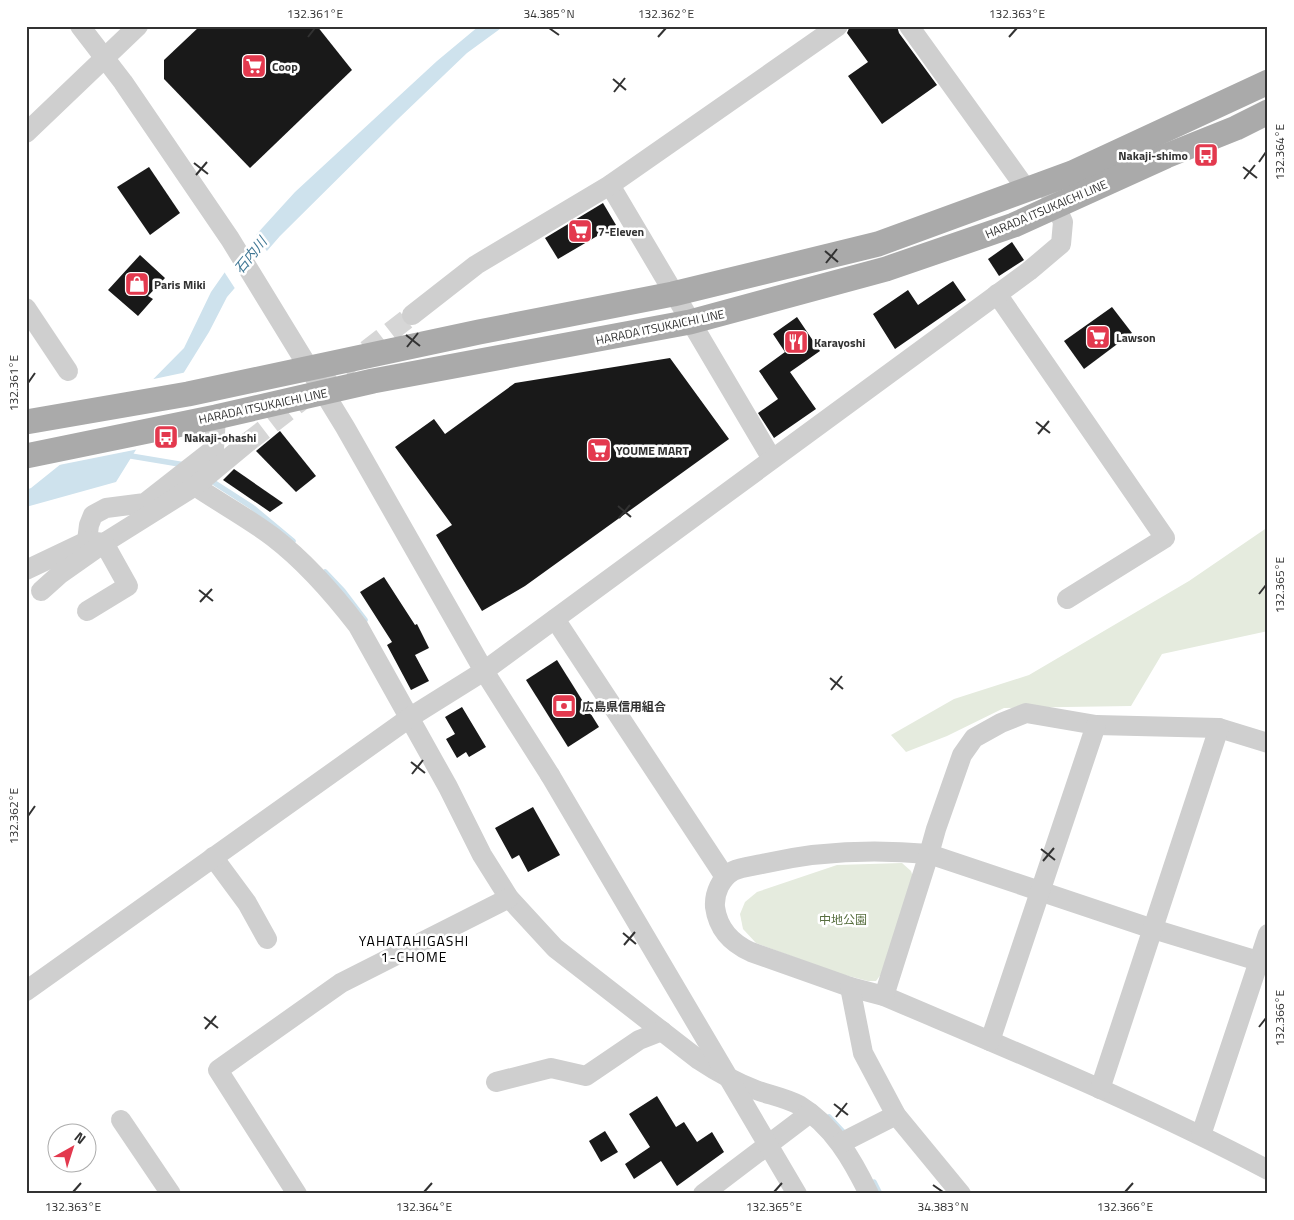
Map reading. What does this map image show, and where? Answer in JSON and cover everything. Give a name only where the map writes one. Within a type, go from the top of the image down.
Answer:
[{"type":"main road","name":"HARADA ITSUKAICHI LINE","points":[[35,420],[188,394],[479,332],[673,294],[878,244],[1036,187],[1090,165],[1268,82]]},
{"type":"main road","name":"HARADA ITSUKAICHI LINE","points":[[26,456],[216,417],[373,381],[690,322],[886,269],[1014,225],[1166,156],[1236,128],[1268,112]]},
{"type":"street","points":[[80,26],[105,58],[230,238],[324,393],[484,671],[550,774],[797,1194]]},
{"type":"street","points":[[26,133],[138,26]]},
{"type":"street","points":[[412,315],[476,265],[610,186],[838,26]]},
{"type":"street","points":[[26,991],[414,715],[484,671],[997,294],[1061,244],[1063,222],[1056,207],[1036,187],[909,26]]},
{"type":"street","points":[[610,186],[772,459]]},
{"type":"street","points":[[997,294],[1165,538],[1067,599]]},
{"type":"street","points":[[26,308],[68,371]]},
{"type":"street","points":[[87,610],[128,586],[95,542],[89,525],[94,515],[106,508],[145,503],[197,475],[214,449],[216,417]]},
{"type":"street","points":[[41,590],[95,542],[248,442]]},
{"type":"street","points":[[197,475],[298,560],[342,605],[358,626],[414,715],[482,855],[509,898],[555,948],[699,1060],[723,1076],[799,1106],[825,1126],[848,1140],[854,1164],[869,1194]]},
{"type":"street","points":[[26,570],[95,542]]},
{"type":"street","points":[[555,619],[725,877]]},
{"type":"street","points":[[884,996],[936,829],[962,754],[974,738],[1001,723],[1026,713],[1096,725],[1219,728],[1268,743]]},
{"type":"street","points":[[990,1041],[1096,725]]},
{"type":"street","points":[[1100,1088],[1219,728]]},
{"type":"street","points":[[1263,963],[1153,929],[929,854],[895,851],[818,854],[734,871],[725,877],[716,891],[715,905],[718,922],[727,936],[737,945],[751,952],[850,987],[884,996],[1100,1088],[1201,1135],[1268,1170]]},
{"type":"street","points":[[213,857],[247,903],[267,939]]},
{"type":"street","points":[[297,1194],[218,1070],[341,983],[509,898]]},
{"type":"street","points":[[1201,1135],[1263,963],[1268,934]]},
{"type":"street","points":[[850,987],[863,1053],[896,1115],[961,1194]]},
{"type":"street","points":[[496,1082],[551,1068],[586,1076],[639,1040],[662,1031]]},
{"type":"street","points":[[702,1194],[810,1113]]},
{"type":"street","points":[[848,1140],[896,1115]]},
{"type":"street","points":[[121,1120],[164,1191]]},
{"type":"green space","points":[[1268,527],[1268,631],[1162,654],[1131,706],[1004,708],[947,736],[906,752],[891,735],[954,699],[1029,675],[1189,581]]},
{"type":"green space","name":"中地公園","points":[[902,863],[911,871],[913,877],[882,973],[876,981],[868,981],[837,973],[756,943],[743,929],[740,914],[745,902],[757,892],[837,865]]},
{"type":"water","name":"石内川","points":[[479,26],[504,26],[467,53],[398,119],[280,236],[227,297],[209,332],[116,482],[26,507],[26,490],[102,431],[184,348],[211,292],[234,259],[295,192],[437,61]]},
{"type":"pier","points":[[255,232],[268,253],[236,290],[223,270]]},
{"type":"pier","points":[[187,372],[139,449],[54,466],[101,429],[149,380]]},
{"type":"building","points":[[200,26],[317,26],[352,70],[250,168],[164,79],[164,60]]},
{"type":"building","points":[[850,26],[897,26],[899,33],[937,85],[882,124],[848,76],[868,62],[847,33]]},
{"type":"building","points":[[149,167],[180,213],[150,235],[117,187]]},
{"type":"building","name":"7-Eleven","points":[[603,203],[616,225],[558,259],[545,238]]},
{"type":"building","points":[[1012,242],[1024,260],[999,276],[988,259]]},
{"type":"building","name":"Paris Miki","points":[[140,255],[165,278],[148,296],[153,299],[138,316],[108,290]]},
{"type":"building","points":[[953,281],[966,300],[895,349],[873,314],[908,290],[918,305]]},
{"type":"building","name":"Lawson","points":[[1112,307],[1132,333],[1084,369],[1064,341]]},
{"type":"building","points":[[797,317],[820,351],[790,372],[816,409],[774,438],[758,413],[778,399],[759,371],[785,352],[773,334]]},
{"type":"building","points":[[670,358],[729,439],[525,586],[482,611],[436,535],[452,525],[395,447],[434,419],[445,434],[515,383]]},
{"type":"building","points":[[280,431],[316,476],[296,492],[256,451]]},
{"type":"building","points":[[234,469],[283,503],[270,512],[223,480]]},
{"type":"building","points":[[384,577],[415,625],[417,624],[429,648],[415,655],[429,681],[411,690],[387,645],[392,642],[360,592]]},
{"type":"building","name":"広島県信用組合","points":[[557,660],[599,727],[568,747],[526,680]]},
{"type":"building","points":[[462,707],[486,747],[469,757],[466,752],[457,758],[446,739],[455,734],[445,717]]},
{"type":"building","points":[[533,807],[560,855],[528,872],[519,855],[512,859],[495,828]]},
{"type":"building","points":[[657,1096],[676,1127],[684,1122],[697,1142],[712,1132],[724,1152],[677,1186],[661,1161],[634,1179],[625,1164],[650,1147],[629,1114]]},
{"type":"building","points":[[605,1131],[618,1152],[601,1162],[589,1141]]},
{"type":"waterway","points":[[125,455],[185,465]]},
{"type":"waterway","points":[[210,480],[252,507],[293,541]]},
{"type":"waterway","points":[[325,572],[343,591],[365,620]]},
{"type":"waterway","points":[[829,1117],[843,1132]]},
{"type":"waterway","points":[[874,1182],[880,1194]]},
{"type":"tunnel","points":[[248,442],[412,315]]},
{"type":"place","name":"Coop","points":[[254,66]]},
{"type":"place","name":"Nakaji-shimo","points":[[1206,155]]},
{"type":"place","name":"7-Eleven","points":[[580,231]]},
{"type":"place","name":"Paris Miki","points":[[137,284]]},
{"type":"place","name":"Lawson","points":[[1098,337]]},
{"type":"place","name":"Karayoshi","points":[[796,342]]},
{"type":"place","name":"Nakaji-ohashi","points":[[166,437]]},
{"type":"place","name":"YOUME MART","points":[[599,450]]},
{"type":"place","name":"広島県信用組合","points":[[564,706]]},
{"type":"district","name":"YAHATAHIGASHI 1-CHOME","points":[[414,948]]}]
